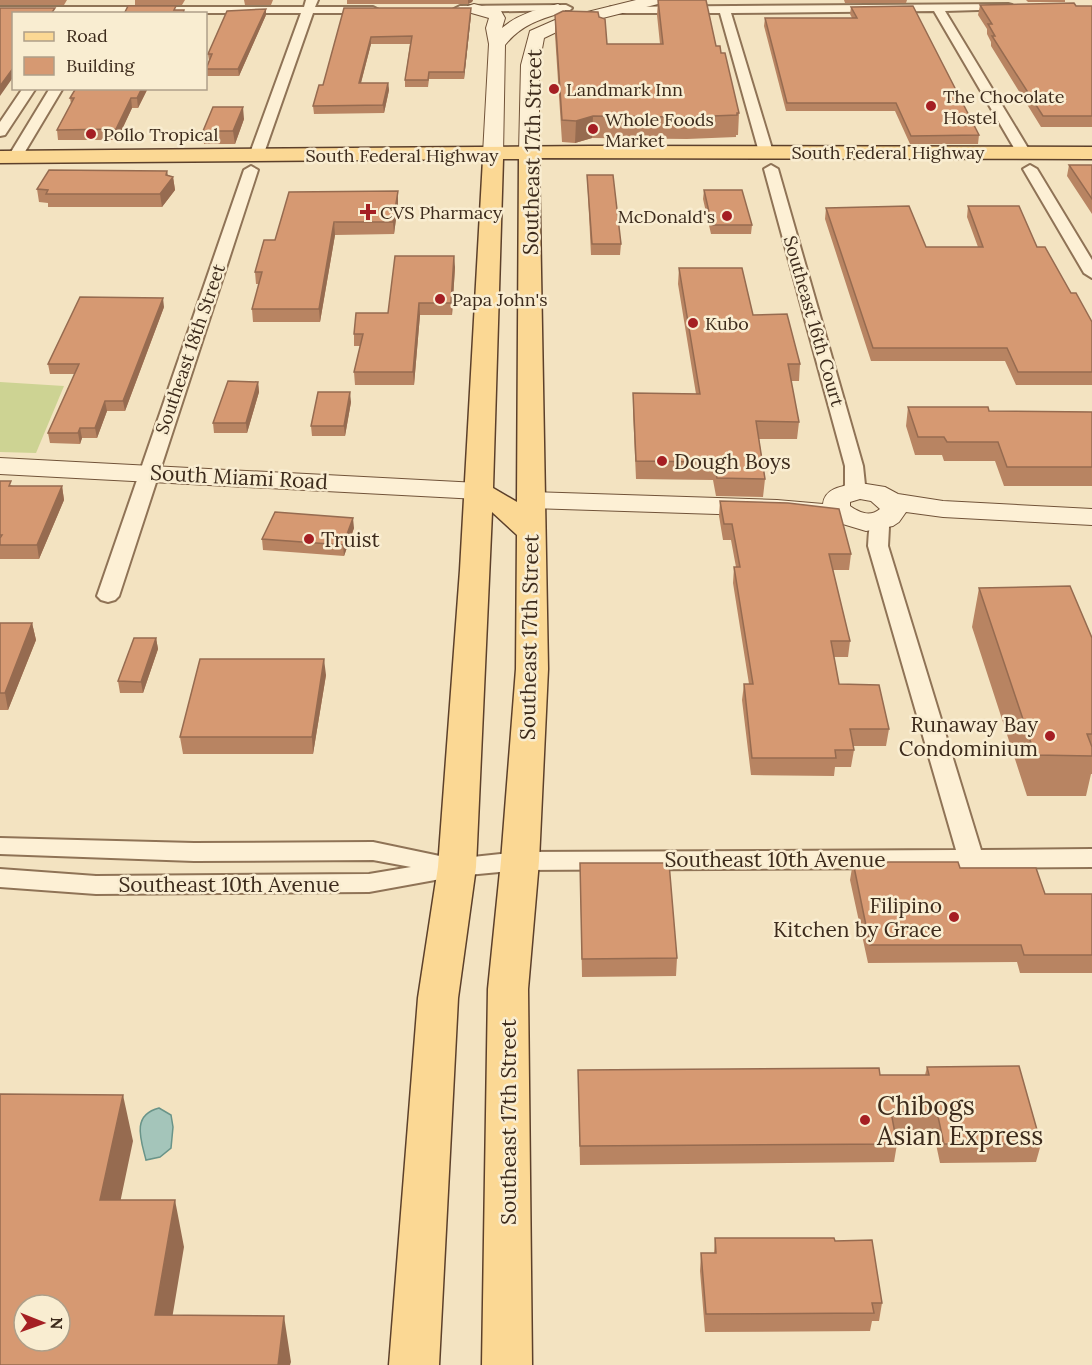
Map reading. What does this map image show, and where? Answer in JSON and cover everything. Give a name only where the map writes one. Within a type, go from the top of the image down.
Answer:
[{"type":"main road","name":"Southeast 17th Street","points":[[414,1365],[438,998],[457,867],[478,491],[497,44],[508,29],[533,16],[567,8],[656,0]]},
{"type":"main road","name":"Southeast 17th Street","points":[[507,1365],[508,989],[520,861],[532,669],[530,82],[533,41],[536,35],[606,5]]},
{"type":"main road","points":[[474,9],[495,14],[497,18],[494,28],[497,44]]},
{"type":"main road","points":[[495,82],[530,82]]},
{"type":"main road","name":"South Federal Highway","points":[[1027,161],[1092,153]]},
{"type":"main road","name":"South Federal Highway","points":[[3,163],[56,157],[253,163]]},
{"type":"main road","name":"South Federal Highway","points":[[3,163],[1027,161],[1092,168]]},
{"type":"main road","name":"South Miami Road","points":[[0,466],[478,491]]},
{"type":"main road","points":[[478,491],[509,510],[531,533]]},
{"type":"main road","points":[[531,494],[777,508],[943,509],[1092,517]]},
{"type":"street","points":[[702,0],[711,6],[724,8]]},
{"type":"street","points":[[606,5],[724,8],[938,8],[1001,4],[1026,7]]},
{"type":"street","points":[[0,10],[310,5],[391,9]]},
{"type":"street","name":"Southeast 18th Street","points":[[108,596],[253,163],[310,5]]},
{"type":"street","points":[[450,9],[567,8]]},
{"type":"street","name":"Southeast 16th Court","points":[[724,8],[866,507],[971,859]]},
{"type":"street","points":[[938,8],[1092,273]]},
{"type":"street","points":[[0,132],[29,90]]},
{"type":"street","points":[[3,163],[56,90]]},
{"type":"street","name":"Southeast 10th Avenue","points":[[0,846],[194,852],[373,850],[457,867]]},
{"type":"street","name":"Southeast 10th Avenue","points":[[0,878],[96,885],[369,883],[457,867],[520,861],[1092,858]]},
{"type":"green space","points":[[0,382],[64,386],[36,453],[0,452]]},
{"type":"water","points":[[159,1108],[171,1115],[173,1127],[171,1148],[160,1157],[146,1160],[141,1137],[141,1122],[150,1111]]},
{"type":"building","points":[[658,0],[706,0],[716,46],[720,46],[721,53],[725,53],[739,113],[737,115],[688,117],[593,116],[576,121],[562,120],[555,15],[563,11],[598,12],[599,17],[605,19],[607,44],[663,44]]},
{"type":"building","points":[[1074,3],[1076,6],[1092,6],[1092,116],[1043,116],[992,36],[995,36],[988,24],[992,24],[980,5]]},
{"type":"building","points":[[128,6],[176,6],[174,10],[184,10],[184,12],[125,12]]},
{"type":"building","points":[[913,6],[979,135],[911,136],[896,103],[787,103],[765,18],[857,18],[851,7]]},
{"type":"building","points":[[0,8],[55,8],[52,12],[12,12],[12,70],[0,86]]},
{"type":"building","points":[[344,8],[471,8],[464,72],[429,72],[428,80],[405,80],[412,36],[371,37],[359,83],[388,83],[383,105],[313,106],[319,85],[323,85]]},
{"type":"building","points":[[266,9],[238,69],[207,69],[212,54],[208,54],[227,11]]},
{"type":"building","points":[[75,90],[141,90],[137,98],[131,98],[116,129],[57,130],[74,98],[70,98]]},
{"type":"building","points":[[213,107],[243,107],[233,131],[203,131]]},
{"type":"building","points":[[1069,165],[1092,165],[1092,199]]},
{"type":"building","points":[[49,170],[167,171],[166,175],[173,177],[160,194],[46,194],[48,190],[37,189]]},
{"type":"building","points":[[587,175],[613,175],[621,244],[592,244]]},
{"type":"building","name":"McDonald's","points":[[704,190],[742,190],[752,225],[712,225]]},
{"type":"building","points":[[398,191],[393,222],[334,222],[319,309],[252,309],[262,272],[255,272],[264,240],[275,240],[289,192]]},
{"type":"building","points":[[909,206],[926,247],[983,247],[968,206],[1019,206],[1037,247],[1045,247],[1071,293],[1076,293],[1092,322],[1092,372],[1018,372],[1007,348],[873,348],[826,208]]},
{"type":"building","points":[[395,256],[454,256],[451,303],[419,303],[413,372],[354,372],[363,334],[354,334],[356,313],[388,313]]},
{"type":"building","points":[[679,268],[742,268],[753,315],[787,314],[800,364],[788,364],[799,422],[756,421],[765,479],[717,478],[714,462],[636,461],[633,393],[700,394]]},
{"type":"building","points":[[80,297],[163,298],[123,401],[105,401],[95,428],[80,428],[78,433],[48,433],[79,364],[48,364]]},
{"type":"building","points":[[228,381],[258,382],[246,423],[213,423]]},
{"type":"building","points":[[318,392],[350,392],[344,426],[311,426]]},
{"type":"building","points":[[908,407],[988,407],[989,411],[1092,412],[1092,467],[1007,467],[998,442],[947,442],[944,437],[918,437]]},
{"type":"building","points":[[0,481],[11,481],[9,486],[62,486],[37,545],[0,545],[2,535],[0,535]]},
{"type":"building","points":[[720,501],[788,503],[839,509],[851,554],[829,554],[850,641],[831,641],[839,684],[879,685],[889,729],[850,729],[854,750],[835,750],[836,758],[752,758],[744,684],[753,684],[734,567],[740,567],[732,524],[724,524]]},
{"type":"building","points":[[275,512],[353,518],[343,545],[262,539]]},
{"type":"building","name":"Runaway Bay Condominium","points":[[1070,586],[1092,638],[1092,734],[1087,734],[1092,747],[1092,756],[1035,755],[979,588]]},
{"type":"building","points":[[0,623],[32,623],[5,693],[0,693]]},
{"type":"building","points":[[134,638],[156,638],[141,682],[118,681]]},
{"type":"building","points":[[200,659],[324,659],[312,737],[180,737]]},
{"type":"building","points":[[853,862],[958,862],[960,868],[1036,868],[1045,894],[1092,894],[1092,955],[1024,955],[1021,945],[870,945]]},
{"type":"building","points":[[580,863],[669,863],[677,958],[582,959]]},
{"type":"building","points":[[1019,1066],[1041,1144],[944,1144],[937,1112],[891,1112],[897,1144],[580,1146],[578,1070],[879,1068],[880,1075],[929,1075],[927,1067]]},
{"type":"building","points":[[0,1094],[123,1095],[100,1200],[175,1200],[155,1315],[284,1316],[278,1365],[0,1365]]},
{"type":"building","points":[[715,1238],[872,1240],[882,1303],[872,1303],[874,1313],[706,1314],[701,1253],[716,1253]]},
{"type":"place","name":"Landmark Inn","points":[[554,89]]},
{"type":"place","name":"The Chocolate Hostel","points":[[931,106]]},
{"type":"place","name":"Whole Foods Market","points":[[593,129]]},
{"type":"place","name":"Pollo Tropical","points":[[91,134]]},
{"type":"place","name":"CVS Pharmacy","points":[[368,212]]},
{"type":"place","name":"McDonald's","points":[[727,216]]},
{"type":"place","name":"Papa John's","points":[[440,299]]},
{"type":"place","name":"Kubo","points":[[693,323]]},
{"type":"place","name":"Dough Boys","points":[[662,461]]},
{"type":"place","name":"Truist","points":[[309,539]]},
{"type":"place","name":"Runaway Bay Condominium","points":[[1050,736]]},
{"type":"place","name":"Filipino Kitchen by Grace","points":[[954,917]]},
{"type":"place","name":"Chibogs Asian Express","points":[[865,1120]]}]
